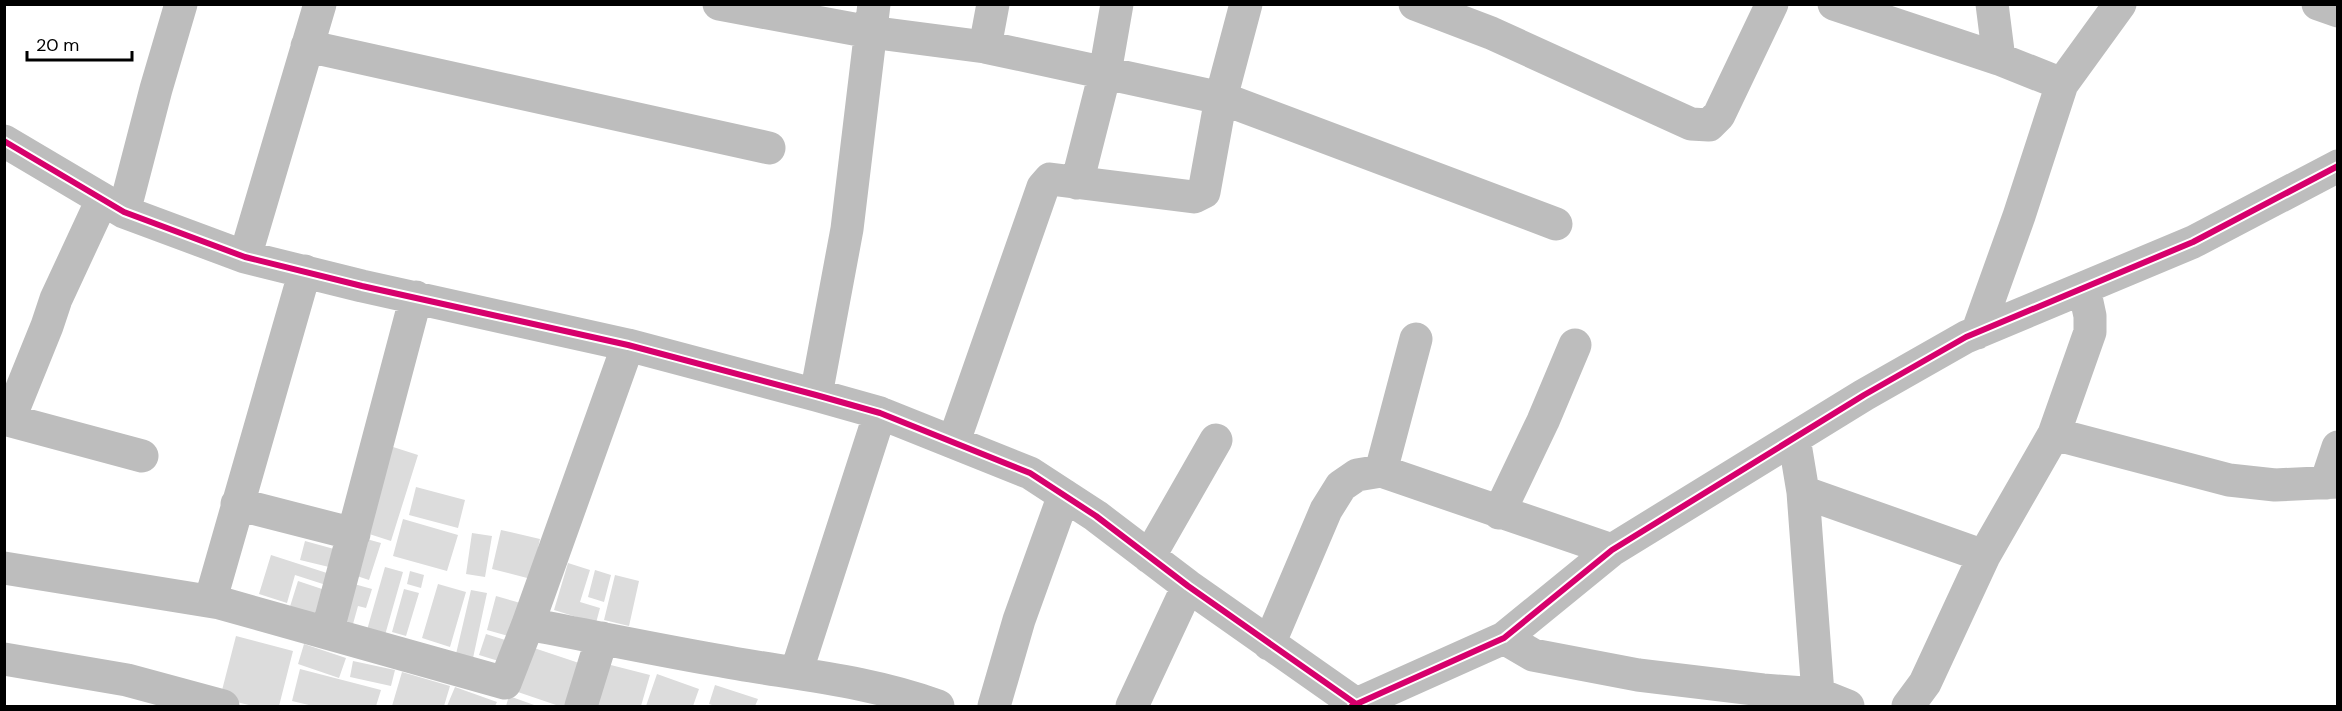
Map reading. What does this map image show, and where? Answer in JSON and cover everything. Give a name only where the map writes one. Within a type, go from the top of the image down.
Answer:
[{"type":"street","points":[[142,456],[7,419],[47,326],[56,299],[113,206],[156,89],[181,4]]},
{"type":"street","points":[[245,256],[320,4]]},
{"type":"street","points":[[719,4],[872,18],[985,47],[1221,98],[1556,224]]},
{"type":"street","points":[[985,47],[993,4]]},
{"type":"street","points":[[1077,183],[1106,73],[1118,4]]},
{"type":"street","points":[[954,441],[1043,187],[1050,178],[1194,197],[1204,192],[1221,98],[1246,4]]},
{"type":"street","points":[[1415,4],[1491,33],[1691,124],[1709,125],[1719,115],[1772,4]]},
{"type":"street","points":[[1834,4],[1999,59],[2062,84]]},
{"type":"street","points":[[1992,4],[1999,59]]},
{"type":"street","points":[[1977,333],[2019,216],[2062,84],[2120,4]]},
{"type":"street","points":[[2318,4],[2337,11]]},
{"type":"street","points":[[816,395],[847,229],[872,18]]},
{"type":"street","points":[[307,46],[769,147]]},
{"type":"street","points":[[4,141],[113,206],[245,256],[628,345],[880,413],[954,441],[1030,473],[1064,495],[1354,705],[1504,638],[1612,550],[1864,395],[1977,333],[2193,242],[2333,178]]},
{"type":"street","points":[[220,603],[212,595],[213,589],[305,271]]},
{"type":"street","points":[[1908,706],[1925,683],[1984,556],[2054,434],[2090,332],[2090,316],[2084,288]]},
{"type":"street","points":[[327,633],[416,297]]},
{"type":"street","points":[[1381,471],[1416,339]]},
{"type":"street","points":[[4,568],[220,603],[505,683],[628,345]]},
{"type":"street","points":[[1499,513],[1543,421],[1575,345]]},
{"type":"street","points":[[796,674],[880,413]]},
{"type":"street","points":[[2054,434],[2229,480],[2276,485],[2332,482],[2337,447]]},
{"type":"street","points":[[1504,638],[1533,655],[1638,675],[1833,700],[1794,438]]},
{"type":"street","points":[[1149,557],[1216,440]]},
{"type":"street","points":[[1269,644],[1326,510],[1341,486],[1357,475],[1381,471],[1612,550]]},
{"type":"street","points":[[1803,492],[1984,556]]},
{"type":"street","points":[[994,706],[1019,620],[1064,495]]},
{"type":"street","points":[[237,504],[354,534]]},
{"type":"street","points":[[1132,706],[1188,586]]},
{"type":"street","points":[[528,624],[796,674],[848,681],[938,706]]},
{"type":"street","points":[[582,706],[602,638]]},
{"type":"street","points":[[4,659],[127,680],[224,706]]},
{"type":"building","points":[[390,446],[418,455],[391,541],[363,532]]},
{"type":"building","points":[[416,487],[465,500],[458,528],[409,515]]},
{"type":"building","points":[[403,519],[458,535],[447,571],[393,556]]},
{"type":"building","points":[[501,530],[540,539],[531,579],[492,569]]},
{"type":"building","points":[[472,533],[492,536],[485,577],[466,574]]},
{"type":"building","points":[[363,538],[381,543],[369,580],[351,574]]},
{"type":"building","points":[[305,541],[334,549],[329,567],[300,560]]},
{"type":"building","points":[[271,555],[330,574],[326,585],[295,575],[287,603],[259,594]]},
{"type":"building","points":[[568,563],[590,570],[580,602],[600,608],[596,623],[554,610]]},
{"type":"building","points":[[385,567],[403,572],[385,635],[367,630]]},
{"type":"building","points":[[595,570],[611,575],[604,602],[588,597]]},
{"type":"building","points":[[410,571],[424,575],[421,588],[407,584]]},
{"type":"building","points":[[615,575],[639,581],[629,626],[604,620]]},
{"type":"building","points":[[298,581],[328,591],[317,622],[288,613]]},
{"type":"building","points":[[347,582],[372,589],[366,608],[358,606],[353,624],[337,620]]},
{"type":"building","points":[[438,584],[466,592],[450,647],[422,638]]},
{"type":"building","points":[[404,589],[419,593],[406,636],[392,632]]},
{"type":"building","points":[[471,590],[487,593],[473,658],[456,654]]},
{"type":"building","points":[[496,596],[524,604],[515,638],[487,630]]},
{"type":"building","points":[[486,634],[512,642],[505,663],[479,655]]},
{"type":"building","points":[[236,636],[293,651],[279,706],[253,706],[220,698]]},
{"type":"building","points":[[304,644],[346,658],[339,678],[298,664]]},
{"type":"building","points":[[528,646],[582,664],[568,706],[559,706],[512,690]]},
{"type":"building","points":[[353,661],[395,670],[391,686],[350,677]]},
{"type":"building","points":[[603,663],[650,675],[641,706],[591,706]]},
{"type":"building","points":[[300,669],[381,690],[376,706],[313,706],[292,701]]},
{"type":"building","points":[[402,672],[450,686],[444,706],[392,706]]},
{"type":"building","points":[[657,674],[699,689],[693,706],[646,706]]},
{"type":"building","points":[[715,685],[758,699],[755,706],[715,706],[709,704]]},
{"type":"building","points":[[455,687],[497,702],[495,706],[447,706]]},
{"type":"building","points":[[509,696],[537,706],[506,706]]},
{"type":"cycle path","points":[[4,141],[124,212],[245,257],[362,286],[628,345],[816,395],[880,413],[1030,473],[1096,516],[1188,586],[1356,704]]},
{"type":"cycle path","points":[[1352,706],[1504,638],[1612,550],[1864,395],[1966,337],[2193,242],[2338,166]]}]
